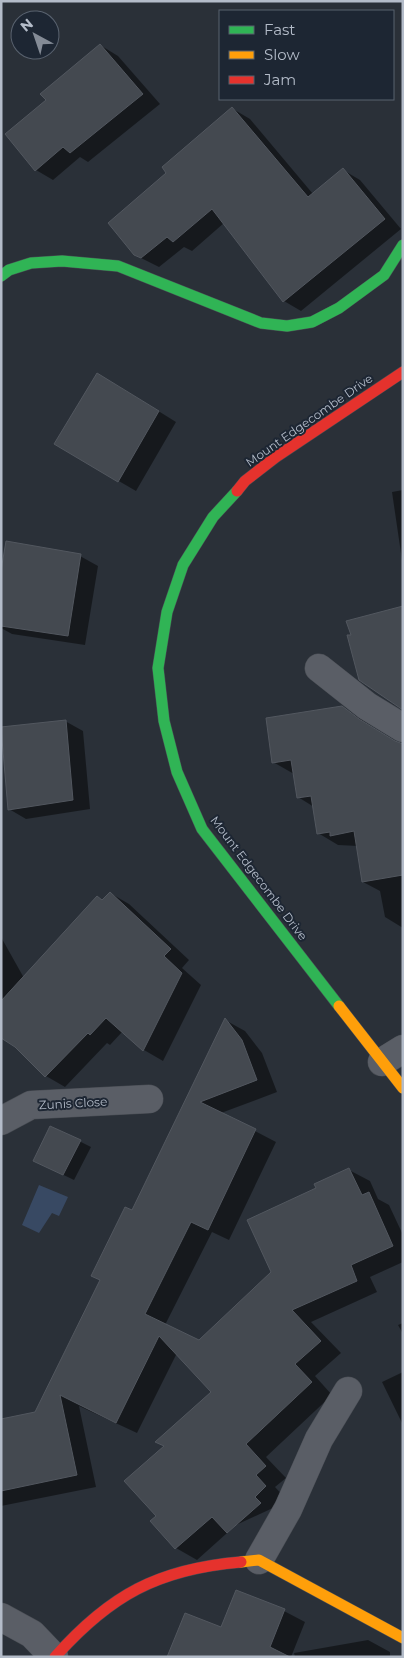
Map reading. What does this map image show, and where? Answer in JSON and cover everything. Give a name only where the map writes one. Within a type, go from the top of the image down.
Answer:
[{"type":"street","points":[[1,276],[10,270],[31,263],[62,261],[118,266],[213,302],[261,323],[287,326],[312,322],[339,308],[384,275],[403,245]]},
{"type":"street","name":"Mount Edgecombe Drive","points":[[403,372],[276,457],[245,482],[212,516],[180,573],[166,612],[158,668],[164,722],[177,772],[202,829],[393,1055],[403,1088]]},
{"type":"street","points":[[319,668],[367,706],[403,728]]},
{"type":"street","name":"Zunis Close","points":[[1,1121],[31,1105],[149,1099]]},
{"type":"street","points":[[259,1560],[288,1509],[319,1439],[348,1391]]},
{"type":"street","points":[[1,1616],[32,1634],[54,1657],[80,1629],[107,1606],[157,1578],[225,1563],[259,1560],[403,1638]]},
{"type":"water","points":[[39,1185],[68,1197],[59,1216],[52,1213],[39,1233],[22,1225]]},
{"type":"building","points":[[100,44],[143,94],[70,153],[63,147],[35,171],[5,134],[46,100],[40,94]]},
{"type":"building","points":[[232,107],[308,197],[343,168],[385,219],[283,302],[212,209],[173,242],[167,237],[141,258],[134,255],[108,223],[166,173],[162,167]]},
{"type":"building","points":[[97,373],[159,411],[118,482],[54,444]]},
{"type":"building","points":[[6,541],[81,554],[68,636],[1,626],[1,571]]},
{"type":"building","points":[[403,606],[403,710],[359,680],[347,635],[351,635],[346,621]]},
{"type":"building","points":[[342,706],[359,719],[403,744],[403,875],[362,882],[354,831],[330,836],[330,832],[317,834],[311,796],[297,798],[291,760],[272,763],[266,718]]},
{"type":"building","points":[[66,720],[73,800],[8,810],[1,727]]},
{"type":"building","points":[[110,892],[171,949],[164,956],[182,973],[143,1051],[106,1018],[90,1035],[88,1033],[45,1077],[15,1047],[1,1038],[1,1001],[97,896],[102,900]]},
{"type":"building","points":[[225,1018],[242,1040],[257,1080],[200,1102],[256,1129],[208,1230],[191,1222],[145,1314],[199,1340],[271,1272],[247,1220],[316,1188],[314,1184],[349,1168],[362,1195],[369,1192],[393,1246],[351,1265],[357,1281],[292,1310],[321,1341],[295,1364],[312,1382],[246,1444],[266,1466],[256,1475],[266,1486],[255,1497],[261,1503],[227,1533],[212,1517],[175,1549],[150,1521],[156,1516],[124,1481],[164,1446],[155,1442],[211,1392],[159,1336],[116,1423],[60,1395],[77,1475],[1,1491],[1,1419],[35,1412],[100,1280],[91,1276],[125,1207],[132,1210]]},
{"type":"building","points":[[50,1126],[81,1140],[63,1175],[33,1161]]},
{"type":"building","points":[[236,1590],[285,1609],[270,1647],[290,1657],[167,1657],[185,1613],[221,1627]]},
{"type":"traffic: fast","points":[[1,276],[9,270],[31,263],[62,261],[118,266],[261,323],[287,326],[312,322],[339,308],[384,275],[403,245]]},
{"type":"traffic: fast","points":[[237,491],[213,517],[183,565],[167,612],[158,668],[164,721],[177,772],[202,829],[339,1006]]},
{"type":"traffic: slow","points":[[339,1006],[403,1088]]},
{"type":"traffic: slow","points":[[241,1562],[259,1560],[403,1638]]},
{"type":"traffic: jam","points":[[237,491],[245,481],[276,457],[403,372]]},
{"type":"traffic: jam","points":[[55,1657],[75,1635],[96,1617],[138,1589],[185,1571],[241,1562]]}]
